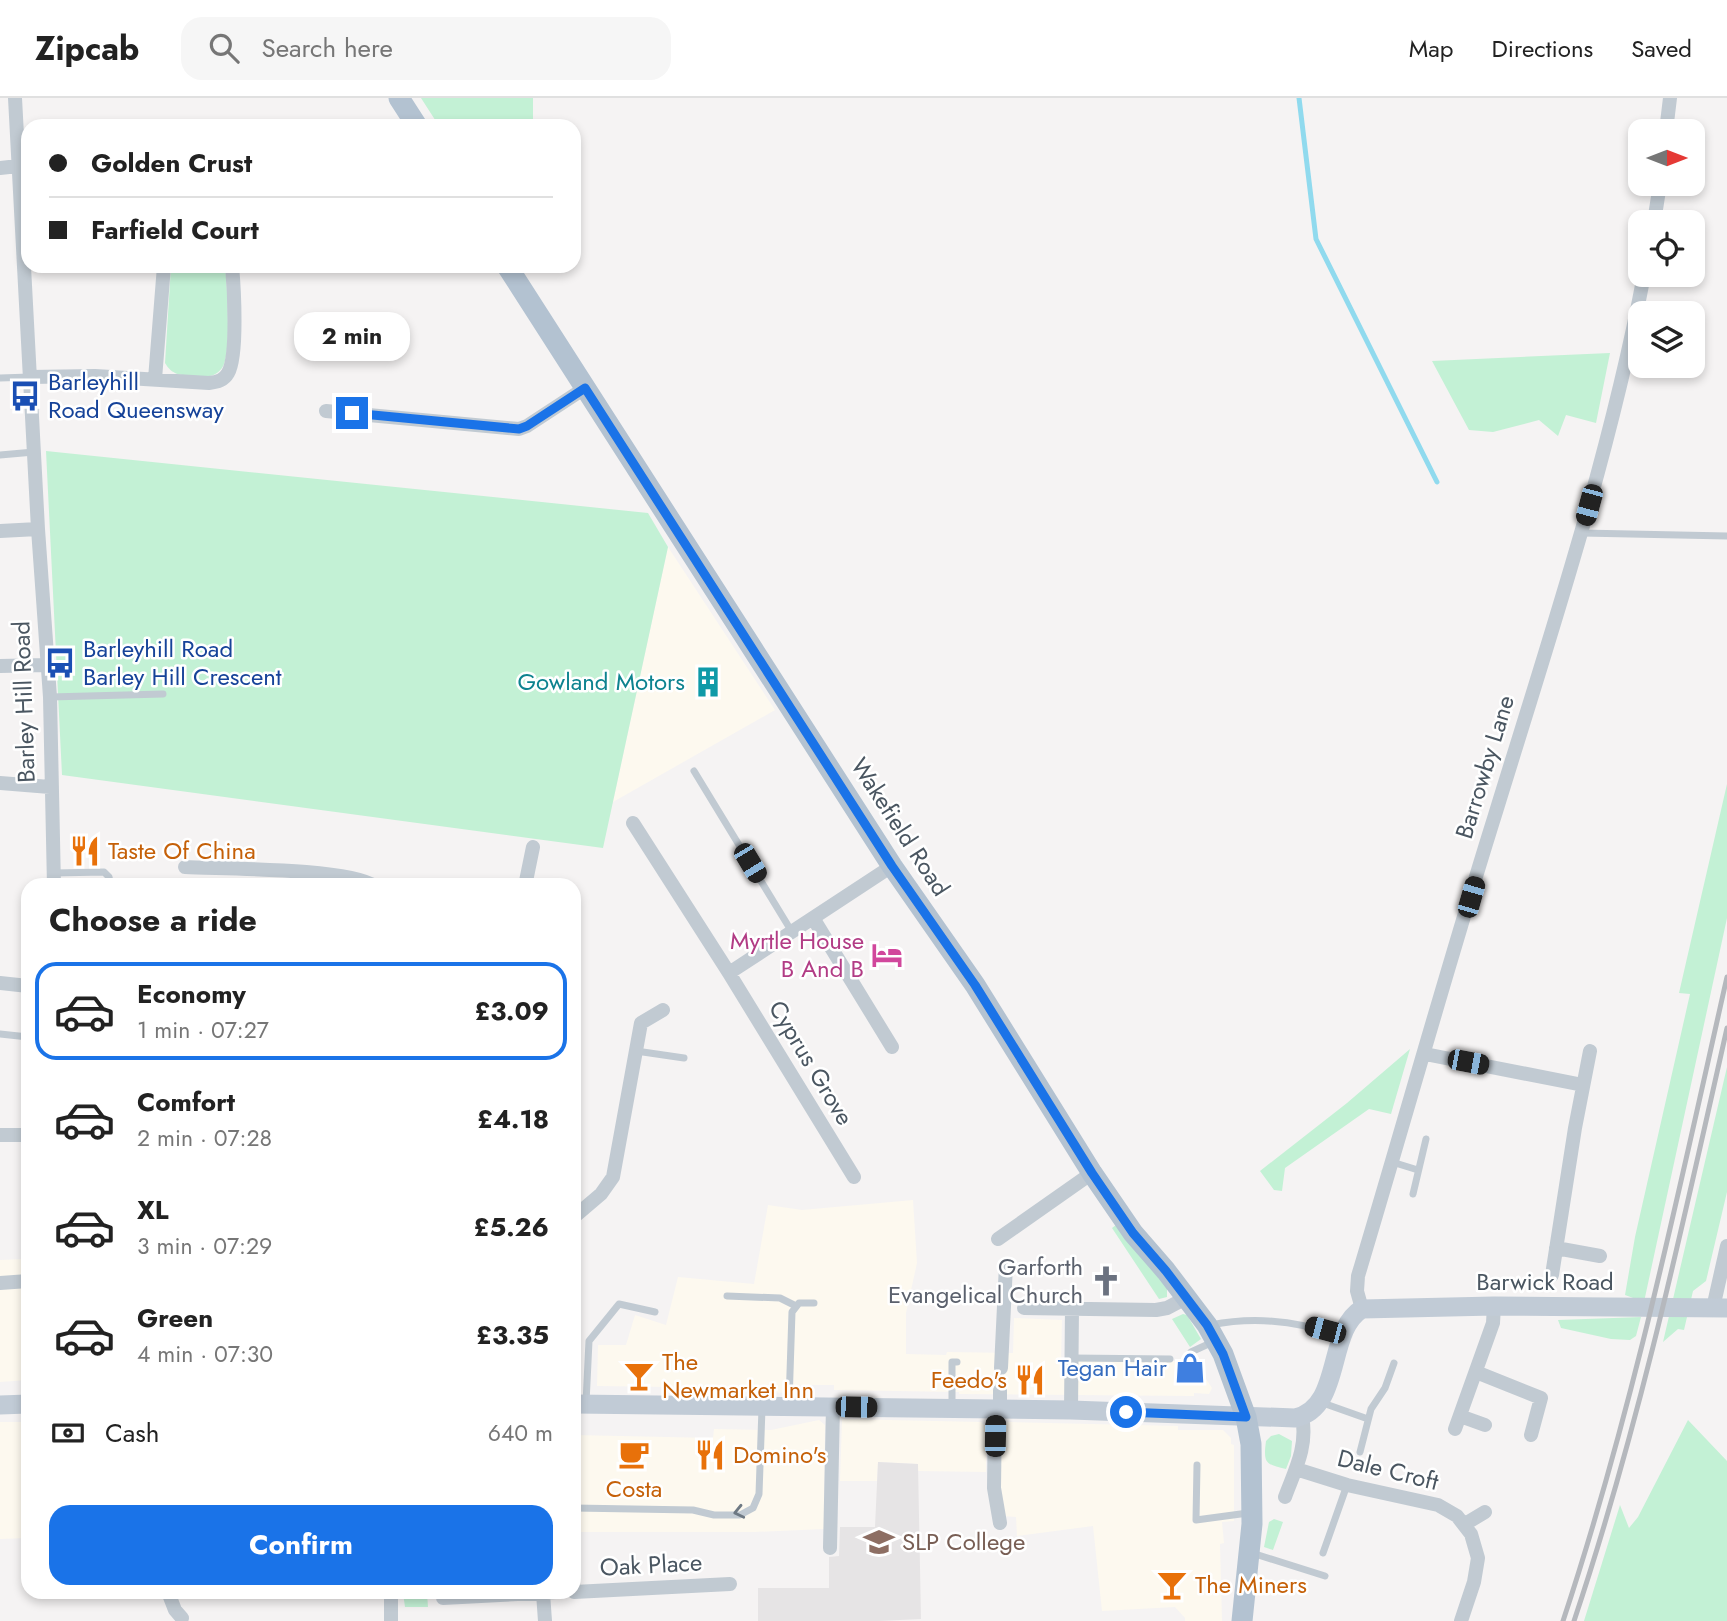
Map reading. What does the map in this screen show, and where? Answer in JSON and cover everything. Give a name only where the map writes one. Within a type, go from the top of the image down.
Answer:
[{"type":"main road","points":[[399,98],[412,119]]},
{"type":"main road","name":"Wakefield Road","points":[[511,273],[892,866],[975,985],[1092,1173],[1133,1233],[1186,1298],[1223,1354],[1246,1417],[1251,1444],[1250,1553],[1242,1621]]},
{"type":"main road","name":"Barwick Road","points":[[1362,1309],[1494,1306],[1720,1308]]},
{"type":"main road","points":[[581,1404],[952,1409],[998,1403],[1071,1410],[1280,1419],[1302,1417],[1320,1402],[1350,1319],[1362,1309]]},
{"type":"main road","points":[[0,1405],[21,1404]]},
{"type":"street","name":"Barley Hill Road","points":[[15,98],[21,204]]},
{"type":"street","points":[[1667,119],[1670,98]]},
{"type":"street","points":[[0,168],[19,166]]},
{"type":"street","name":"Barley Hill Road","points":[[25,273],[50,697],[54,878]]},
{"type":"street","points":[[155,379],[163,273]]},
{"type":"street","points":[[30,377],[94,376],[216,382],[226,376],[231,365],[234,327],[232,273]]},
{"type":"street","name":"Barrowby Lane","points":[[1362,1309],[1357,1291],[1358,1276],[1582,533],[1634,328],[1642,287]]},
{"type":"street","points":[[326,411],[519,429],[585,388]]},
{"type":"street","points":[[0,531],[38,529]]},
{"type":"street","points":[[0,666],[46,665]]},
{"type":"street","points":[[0,783],[50,787]]},
{"type":"street","name":"Cyprus Grove","points":[[633,824],[729,973],[854,1177]]},
{"type":"street","points":[[527,878],[533,847]]},
{"type":"street","points":[[729,973],[892,866]]},
{"type":"street","points":[[185,867],[254,878],[350,878]]},
{"type":"street","points":[[813,918],[892,1047]]},
{"type":"street","points":[[0,983],[21,985]]},
{"type":"street","points":[[581,1211],[601,1194],[613,1177],[641,1023],[663,1010]]},
{"type":"street","points":[[1552,1275],[1590,1051]]},
{"type":"street","points":[[1424,1054],[1583,1085]]},
{"type":"street","points":[[0,1135],[21,1135]]},
{"type":"street","points":[[998,1239],[1092,1173]]},
{"type":"street","points":[[1720,1308],[1727,1246]]},
{"type":"street","points":[[1556,1248],[1600,1256]]},
{"type":"street","points":[[1001,1368],[1006,1265]]},
{"type":"street","points":[[0,1283],[21,1282]]},
{"type":"street","points":[[1024,1308],[1156,1310],[1186,1298]]},
{"type":"street","points":[[1485,1425],[1457,1422],[1493,1322],[1494,1306]]},
{"type":"street","points":[[1071,1410],[1072,1308]]},
{"type":"street","points":[[1476,1372],[1541,1398],[1531,1435]]},
{"type":"street","points":[[998,1403],[994,1488],[1000,1523]]},
{"type":"street","points":[[831,1548],[833,1406]]},
{"type":"street","points":[[1285,1497],[1304,1441],[1302,1417]]},
{"type":"street","name":"Dale Croft","points":[[1296,1469],[1347,1485],[1438,1505],[1465,1524]]},
{"type":"street","points":[[1461,1621],[1474,1582],[1478,1558],[1476,1546],[1465,1524],[1485,1512]]},
{"type":"street","name":"Oak Place","points":[[581,1592],[730,1584]]},
{"type":"street","points":[[171,1599],[182,1618]]},
{"type":"street","points":[[391,1599],[391,1621]]},
{"type":"street","points":[[543,1599],[545,1621]]},
{"type":"lane","points":[[0,378],[30,377]]},
{"type":"lane","points":[[0,454],[34,452]]},
{"type":"lane","points":[[1582,533],[1727,536]]},
{"type":"lane","points":[[50,697],[163,694]]},
{"type":"lane","points":[[694,771],[792,932]]},
{"type":"lane","points":[[61,878],[104,872],[109,878]]},
{"type":"lane","points":[[0,1034],[21,1036]]},
{"type":"lane","points":[[636,1051],[684,1058]]},
{"type":"lane","points":[[1413,1194],[1426,1139]]},
{"type":"lane","points":[[1392,1162],[1419,1170]]},
{"type":"lane","points":[[727,1296],[780,1298],[796,1306]]},
{"type":"lane","points":[[789,1406],[791,1316],[796,1306],[803,1302],[814,1303]]},
{"type":"lane","points":[[581,1397],[589,1341],[619,1304],[655,1312]]},
{"type":"lane","points":[[1191,1352],[1229,1321],[1268,1320],[1306,1325],[1343,1337]]},
{"type":"lane","points":[[1072,1358],[1170,1359]]},
{"type":"lane","points":[[952,1409],[952,1362],[957,1362]]},
{"type":"lane","points":[[1360,1452],[1367,1419],[1385,1388],[1394,1363]]},
{"type":"lane","points":[[1320,1402],[1367,1419]]},
{"type":"lane","points":[[581,1508],[693,1510],[714,1515],[740,1515],[747,1512],[757,1502],[759,1494],[762,1407]]},
{"type":"lane","points":[[1197,1465],[1196,1520],[1252,1513]]},
{"type":"lane","points":[[1323,1553],[1347,1485]]},
{"type":"lane","points":[[1250,1553],[1325,1576]]},
{"type":"shaded area","points":[[668,547],[775,710],[613,802]]},
{"type":"shaded area","points":[[913,1200],[917,1263],[906,1313],[906,1354],[1013,1353],[1014,1318],[1062,1320],[1061,1361],[1194,1361],[1212,1388],[1209,1394],[959,1394],[834,1390],[834,1385],[802,1385],[787,1390],[787,1393],[597,1386],[598,1345],[626,1345],[635,1315],[666,1325],[678,1277],[754,1284],[768,1205],[802,1210]]},
{"type":"shaded area","points":[[21,1259],[21,1380],[0,1382],[0,1260]]},
{"type":"shaded area","points":[[842,1419],[981,1422],[986,1427],[986,1472],[918,1471],[918,1464],[878,1462],[877,1481],[840,1481]]},
{"type":"shaded area","points":[[819,1420],[825,1425],[824,1529],[754,1532],[581,1532],[581,1435],[713,1438],[714,1429],[771,1430]]},
{"type":"shaded area","points":[[0,1422],[21,1422],[21,1538],[0,1539]]},
{"type":"shaded area","points":[[1008,1422],[1178,1426],[1178,1430],[1223,1430],[1234,1445],[1234,1521],[1222,1522],[1222,1621],[1185,1621],[1175,1607],[1102,1611],[1093,1526],[1017,1536],[1016,1517],[1003,1516],[1000,1511],[1001,1428]]},
{"type":"shaded area","name":"SLP College","points":[[878,1462],[918,1464],[921,1619],[758,1621],[758,1588],[829,1588],[829,1557],[839,1556],[840,1527],[875,1527]]},
{"type":"green space","points":[[421,98],[533,98],[533,119],[434,119]]},
{"type":"green space","points":[[171,273],[226,273],[227,349],[222,368],[213,375],[201,377],[180,375],[170,370],[165,363]]},
{"type":"green space","points":[[1610,353],[1596,423],[1566,415],[1558,436],[1539,420],[1493,432],[1469,430],[1432,361]]},
{"type":"green space","points":[[46,451],[648,513],[668,547],[603,848],[62,775]]},
{"type":"green space","points":[[1727,784],[1727,918],[1644,1302],[1625,1295],[1635,1237],[1690,994],[1679,993]]},
{"type":"green space","points":[[1410,1049],[1391,1114],[1369,1109],[1285,1168],[1282,1191],[1274,1190],[1260,1171],[1347,1103]]},
{"type":"green space","points":[[1727,1067],[1727,1192],[1706,1281],[1693,1291],[1684,1330],[1678,1329],[1663,1342]]},
{"type":"green space","points":[[1116,1225],[1167,1288],[1167,1297],[1159,1299],[1112,1228]]},
{"type":"green space","points":[[1187,1315],[1201,1339],[1190,1347],[1172,1319]]},
{"type":"green space","points":[[1641,1317],[1636,1336],[1630,1340],[1611,1339],[1561,1328],[1558,1320]]},
{"type":"green space","points":[[1688,1420],[1727,1461],[1727,1621],[1584,1621],[1620,1505],[1629,1528],[1638,1517]]},
{"type":"green space","points":[[1279,1434],[1292,1441],[1291,1456],[1286,1469],[1267,1462],[1265,1454],[1266,1441]]},
{"type":"green space","points":[[1274,1519],[1283,1522],[1273,1550],[1264,1547],[1269,1522]]},
{"type":"green space","points":[[404,1599],[427,1599],[428,1607],[405,1607]]},
{"type":"waterway","points":[[1299,98],[1316,239],[1437,482]]},
{"type":"railway","points":[[1563,1621],[1633,1382],[1727,977]]},
{"type":"railway","points":[[1574,1621],[1639,1401],[1727,1028]]},
{"type":"place","name":"Barleyhill Road Queensway","points":[[25,396]]},
{"type":"place","name":"Barleyhill Road Barley Hill Crescent","points":[[60,663]]},
{"type":"place","name":"Gowland Motors","points":[[708,682]]},
{"type":"place","name":"Taste Of China","points":[[85,851]]},
{"type":"place","name":"Myrtle House B And B","points":[[887,955]]},
{"type":"place","name":"Garforth Evangelical Church","points":[[1106,1281]]},
{"type":"place","name":"Tegan Hair","points":[[1190,1368]]},
{"type":"place","name":"The Newmarket Inn","points":[[639,1376]]},
{"type":"place","name":"Feedo's","points":[[1030,1380]]},
{"type":"place","name":"Costa","points":[[634,1454]]},
{"type":"place","name":"Domino's","points":[[710,1455]]},
{"type":"place","name":"SLP College","points":[[879,1542]]},
{"type":"place","name":"The Miners","points":[[1172,1585]]},
{"type":"route","points":[[352,413],[519,429],[585,388],[892,866],[975,985],[1092,1173],[1133,1233],[1207,1325],[1223,1354],[1246,1417],[1126,1412]]}]
